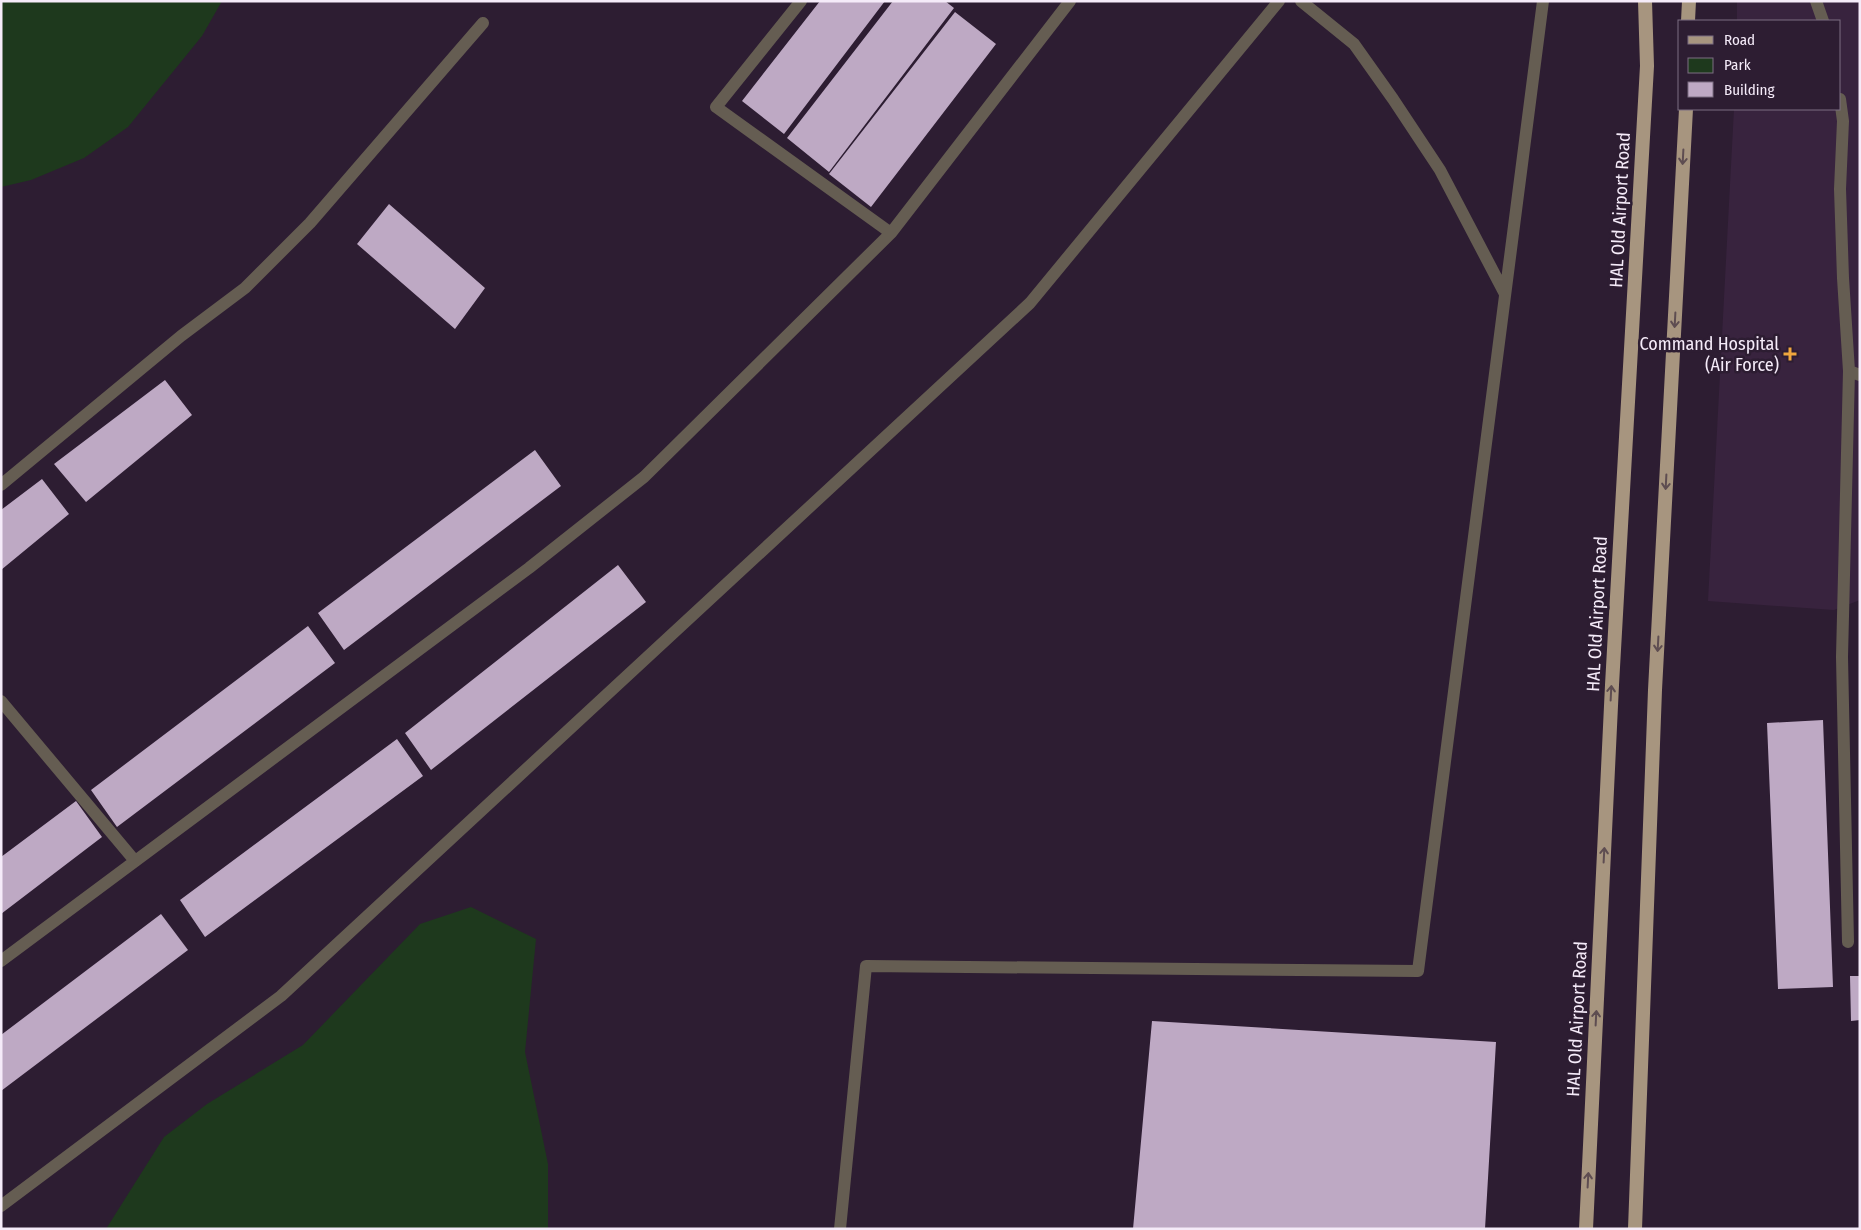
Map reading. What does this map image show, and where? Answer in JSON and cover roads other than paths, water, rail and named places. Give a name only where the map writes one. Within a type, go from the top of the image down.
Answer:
[{"type":"main road","name":"HAL Old Airport Road","points":[[1586,1229],[1612,675],[1646,66],[1645,1]]},
{"type":"main road","points":[[1688,20],[1689,1]]},
{"type":"main road","points":[[1635,1229],[1655,690],[1686,110]]},
{"type":"lane","points":[[801,1],[716,107],[891,233]]},
{"type":"lane","points":[[1,961],[529,568],[644,477],[891,233],[1070,1]]},
{"type":"lane","points":[[1,1206],[282,996],[1030,303],[1279,1]]},
{"type":"lane","points":[[1301,1],[1354,44],[1393,99],[1440,170],[1505,294]]},
{"type":"lane","points":[[840,1229],[866,966],[1418,971],[1543,1]]},
{"type":"lane","points":[[1816,1],[1823,20]]},
{"type":"lane","points":[[1,484],[181,336],[244,288],[310,223],[483,23]]},
{"type":"lane","points":[[1841,106],[1843,121],[1840,189],[1843,268],[1854,373],[1842,657],[1848,942]]},
{"type":"lane","points":[[1,702],[135,861]]},
{"type":"place","name":"Command Hospital (Air Force)","points":[[1790,354]]}]
